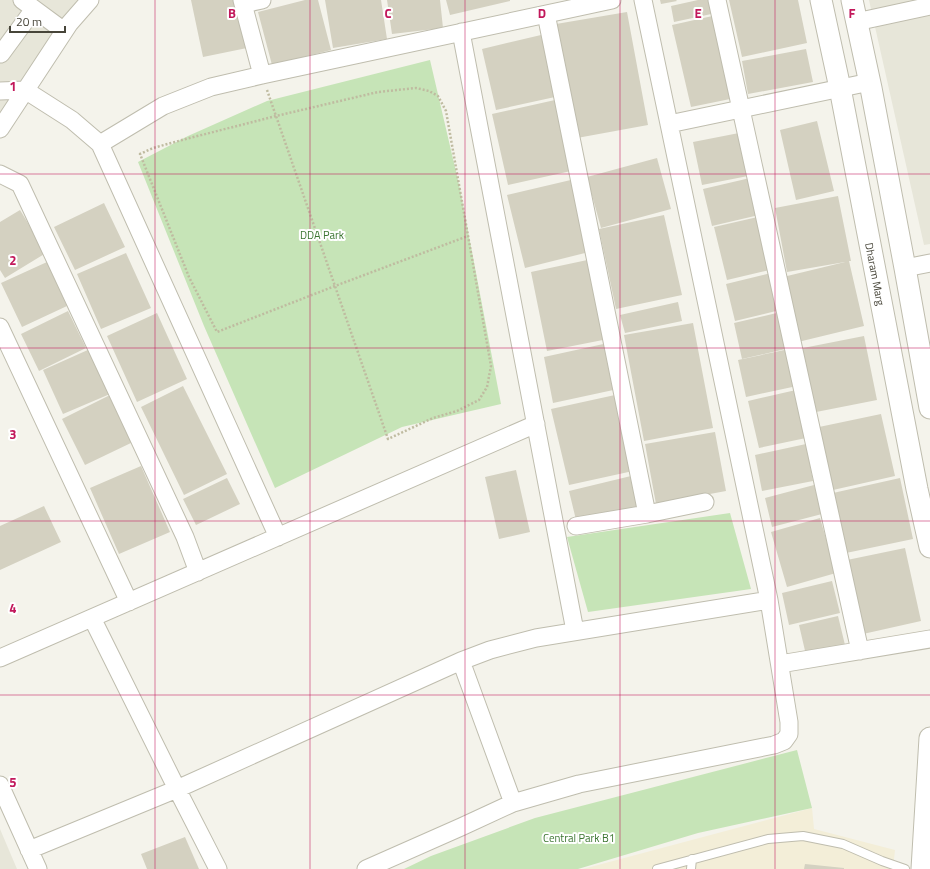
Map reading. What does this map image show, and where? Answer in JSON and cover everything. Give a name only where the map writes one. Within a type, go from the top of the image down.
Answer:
[{"type":"street","points":[[0,129],[64,31],[90,0]]},
{"type":"street","points":[[262,0],[243,2],[262,75]]},
{"type":"street","points":[[100,144],[163,106],[211,87],[612,0]]},
{"type":"street","points":[[366,869],[514,803],[579,784],[774,745],[784,741],[789,734],[789,722],[769,600],[643,0]]},
{"type":"street","points":[[717,0],[860,651]]},
{"type":"street","name":"Dharam Marg","points":[[821,0],[840,88],[915,481],[930,547]]},
{"type":"street","points":[[852,0],[870,82],[930,408]]},
{"type":"street","points":[[1,54],[28,5],[64,31]]},
{"type":"street","points":[[856,22],[930,6]]},
{"type":"street","points":[[546,14],[647,514]]},
{"type":"street","points":[[460,32],[575,631]]},
{"type":"street","points":[[669,124],[870,82]]},
{"type":"street","points":[[0,91],[25,90],[72,120],[100,144],[278,537]]},
{"type":"street","points":[[0,174],[20,184],[185,537],[198,572]]},
{"type":"street","points":[[905,268],[930,263]]},
{"type":"street","points":[[0,327],[129,602]]},
{"type":"street","points":[[0,658],[536,424]]},
{"type":"street","points":[[576,526],[705,502]]},
{"type":"street","points":[[29,850],[177,789],[461,661],[490,650],[536,638],[575,631],[769,600]]},
{"type":"street","points":[[92,618],[218,869]]},
{"type":"street","points":[[780,664],[930,639]]},
{"type":"street","points":[[461,661],[514,803]]},
{"type":"street","points":[[922,869],[930,738]]},
{"type":"street","points":[[0,785],[38,869]]},
{"type":"lane","points":[[657,869],[768,839],[803,836],[843,844],[905,869]]},
{"type":"lane","points":[[691,869],[692,859]]},
{"type":"path","points":[[262,75],[276,116],[335,286],[388,438],[433,418],[457,411],[479,400],[486,387],[491,366],[446,111],[438,96],[429,91],[416,88],[378,92],[276,116],[153,148],[140,154],[189,277],[217,332],[335,286],[468,236]]},
{"type":"shaded area","points":[[0,0],[81,0],[0,119]]},
{"type":"shaded area","points":[[869,0],[930,0],[930,244],[924,245]]},
{"type":"shaded area","points":[[812,808],[814,829],[895,850],[893,869],[583,869]]},
{"type":"shaded area","points":[[0,829],[17,869],[0,869]]},
{"type":"green space","name":"DDA Park","points":[[430,60],[460,189],[501,404],[402,427],[275,488],[204,326],[138,162],[188,136],[267,101]]},
{"type":"green space","points":[[730,513],[751,589],[588,612],[567,537]]},
{"type":"green space","name":"Central Park B1","points":[[797,750],[812,808],[698,833],[578,869],[404,869],[431,856],[535,818]]},
{"type":"building","points":[[191,0],[237,0],[247,48],[203,57]]},
{"type":"building","points":[[305,0],[318,0],[331,50],[272,65],[258,12]]},
{"type":"building","points":[[325,0],[381,0],[387,39],[333,48]]},
{"type":"building","points":[[387,0],[440,0],[443,28],[392,34]]},
{"type":"building","points":[[446,0],[510,0],[510,1],[450,15]]},
{"type":"building","points":[[660,0],[676,0],[677,1],[661,4]]},
{"type":"building","points":[[698,0],[713,0],[716,13],[674,22],[671,6]]},
{"type":"building","points":[[729,0],[798,0],[807,43],[742,57]]},
{"type":"building","points":[[627,12],[648,125],[577,138],[556,24]]},
{"type":"building","points":[[717,15],[735,98],[691,107],[672,25]]},
{"type":"building","points":[[541,35],[555,97],[496,110],[482,49]]},
{"type":"building","points":[[806,49],[813,82],[748,94],[742,61]]},
{"type":"building","points":[[555,100],[571,171],[508,185],[492,114]]},
{"type":"building","points":[[817,121],[834,191],[796,200],[780,130]]},
{"type":"building","points":[[739,133],[748,176],[702,185],[693,142]]},
{"type":"building","points":[[657,158],[671,209],[601,228],[587,177]]},
{"type":"building","points":[[750,178],[759,215],[712,226],[703,189]]},
{"type":"building","points":[[575,179],[593,251],[525,268],[507,195]]},
{"type":"building","points":[[838,196],[851,261],[849,261],[864,326],[798,342],[783,277],[845,262],[787,272],[775,208]]},
{"type":"building","points":[[104,203],[125,247],[75,270],[54,227]]},
{"type":"building","points":[[20,210],[46,253],[5,278],[0,270],[0,222]]},
{"type":"building","points":[[664,215],[682,295],[616,309],[599,229]]},
{"type":"building","points":[[762,216],[774,269],[727,280],[714,227]]},
{"type":"building","points":[[126,253],[151,308],[101,329],[77,274]]},
{"type":"building","points":[[592,259],[608,339],[547,351],[531,272]]},
{"type":"building","points":[[47,262],[67,306],[22,327],[1,283]]},
{"type":"building","points":[[771,273],[780,310],[735,321],[726,284]]},
{"type":"building","points":[[678,302],[682,321],[625,333],[620,315]]},
{"type":"building","points":[[68,311],[86,348],[39,371],[21,334]]},
{"type":"building","points":[[781,312],[790,348],[742,359],[734,323]]},
{"type":"building","points":[[157,313],[187,379],[137,402],[107,336]]},
{"type":"building","points":[[693,323],[713,428],[644,441],[624,335]]},
{"type":"building","points":[[864,336],[877,400],[811,413],[798,349]]},
{"type":"building","points":[[608,343],[618,389],[553,403],[544,357]]},
{"type":"building","points":[[90,349],[110,394],[63,414],[43,370]]},
{"type":"building","points":[[789,349],[797,386],[746,397],[738,360]]},
{"type":"building","points":[[183,386],[227,474],[184,495],[141,407]]},
{"type":"building","points":[[796,390],[806,438],[759,448],[748,401]]},
{"type":"building","points":[[110,395],[133,442],[85,465],[62,419]]},
{"type":"building","points":[[615,395],[633,471],[569,485],[551,409]]},
{"type":"building","points":[[881,414],[895,476],[833,490],[819,427]]},
{"type":"building","points":[[715,432],[726,491],[656,504],[645,444]]},
{"type":"building","points":[[806,444],[813,481],[762,491],[755,455]]},
{"type":"building","points":[[141,466],[170,532],[119,554],[90,488]]},
{"type":"building","points":[[516,470],[530,532],[499,539],[485,477]]},
{"type":"building","points":[[631,476],[639,510],[577,524],[569,491]]},
{"type":"building","points":[[227,478],[240,504],[196,525],[183,499]]},
{"type":"building","points":[[900,478],[913,539],[846,553],[833,493]]},
{"type":"building","points":[[814,485],[822,514],[772,527],[765,498]]},
{"type":"building","points":[[44,506],[61,542],[0,570],[0,526]]},
{"type":"building","points":[[820,518],[836,573],[787,587],[771,532]]},
{"type":"building","points":[[905,548],[921,621],[863,634],[847,560]]},
{"type":"building","points":[[832,581],[840,613],[789,625],[782,593]]},
{"type":"building","points":[[838,616],[845,645],[806,655],[799,625]]},
{"type":"building","points":[[185,837],[199,869],[147,869],[141,854]]},
{"type":"building","points":[[805,864],[844,868],[844,869],[804,869]]}]
